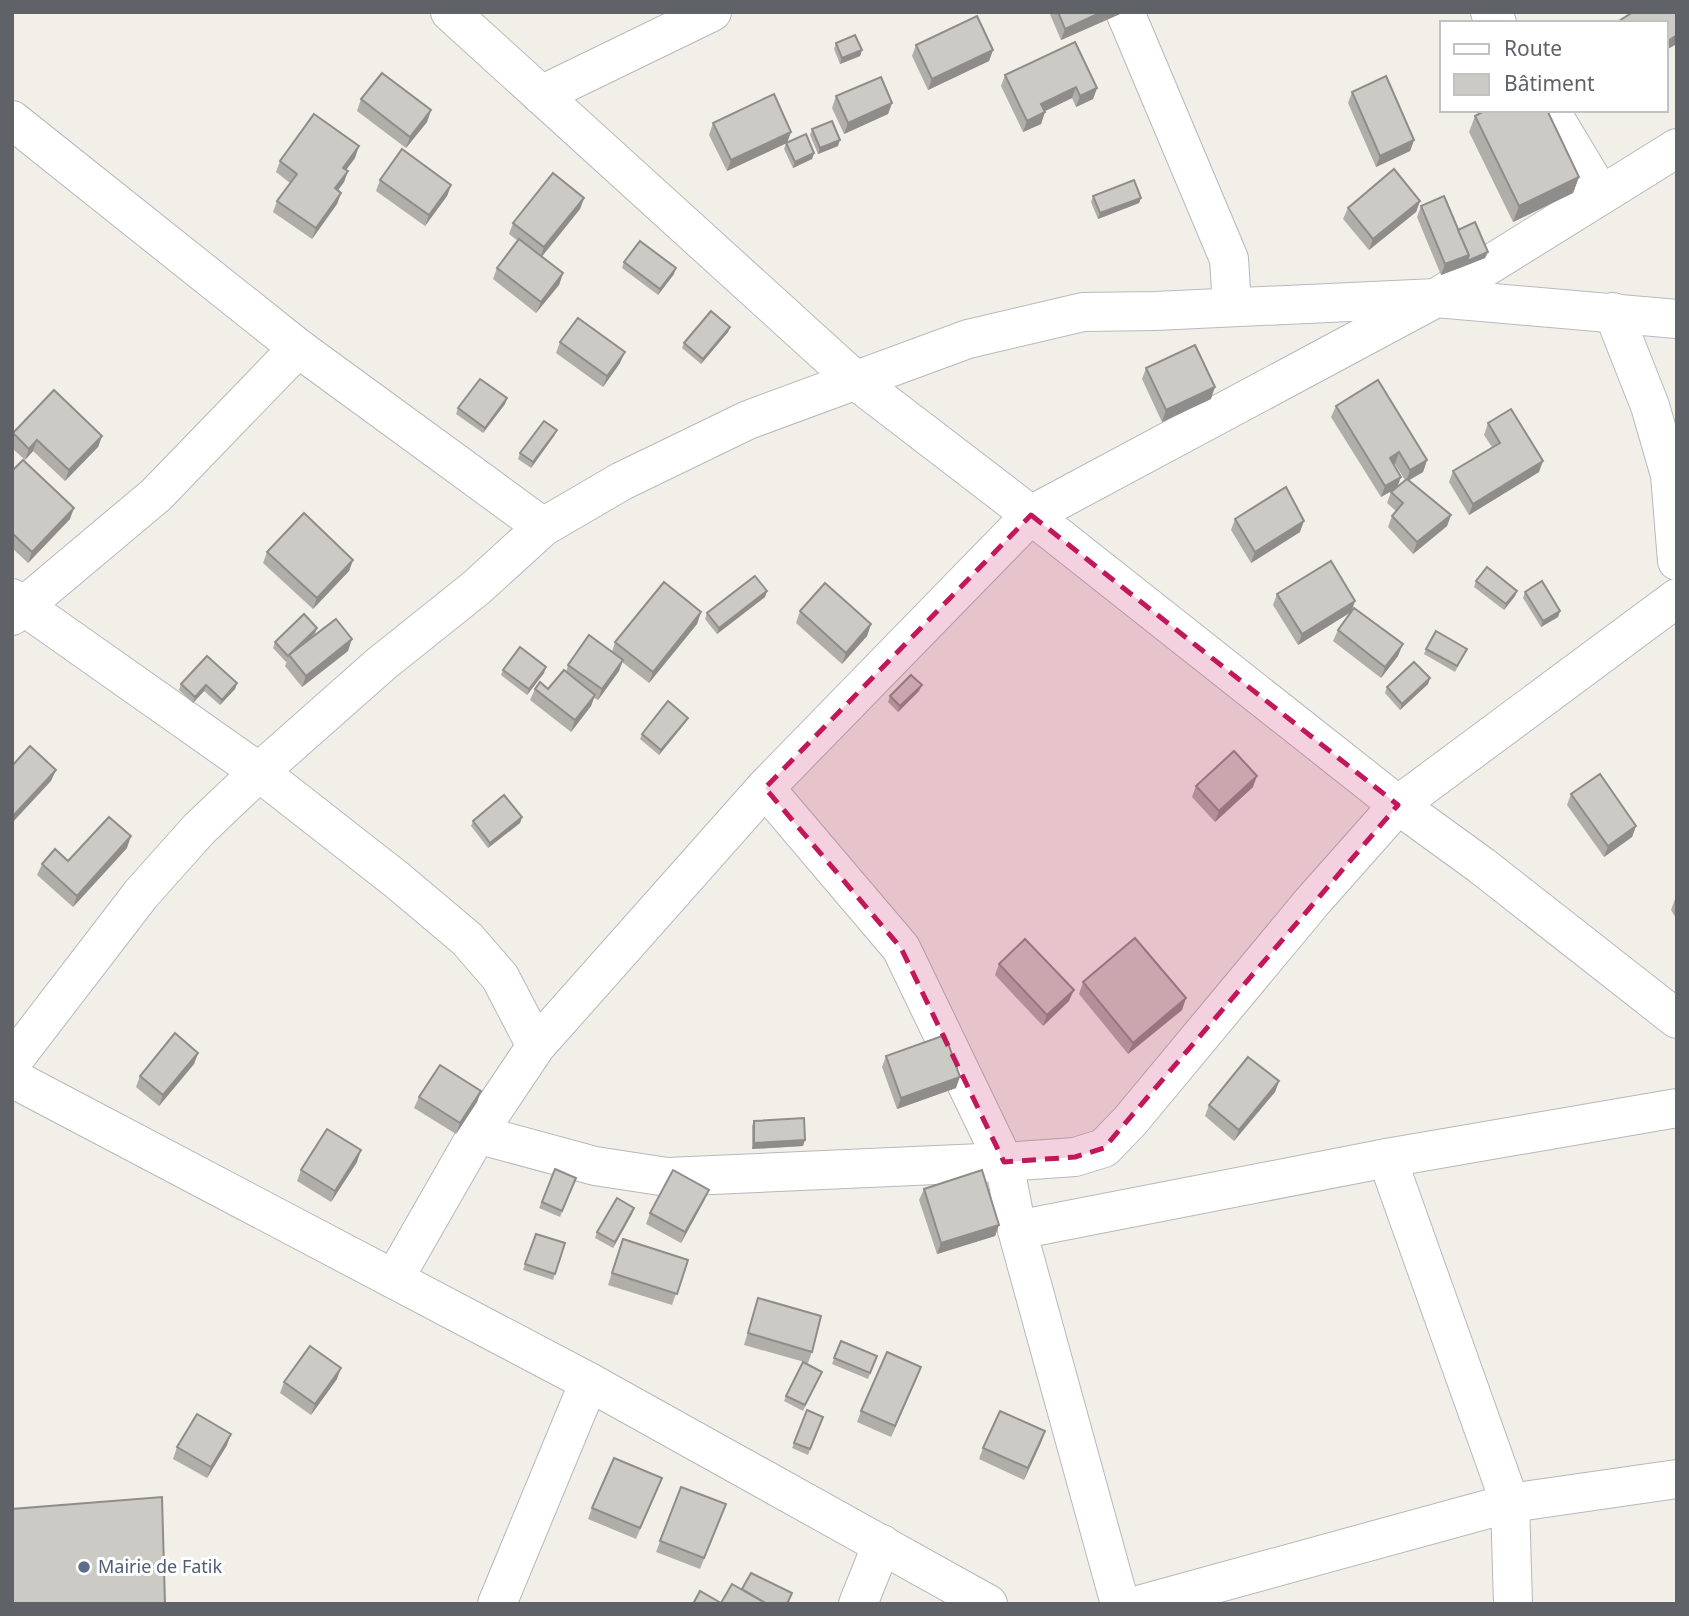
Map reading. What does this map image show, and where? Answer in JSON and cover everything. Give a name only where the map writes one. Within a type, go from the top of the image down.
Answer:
[{"type":"street","points":[[450,12],[855,380],[1031,514],[1398,805],[1482,866],[1677,1019]]},
{"type":"street","points":[[541,95],[712,12]]},
{"type":"street","points":[[1125,12],[1229,259],[1232,306]]},
{"type":"street","points":[[1551,112],[1601,195]]},
{"type":"street","points":[[12,120],[298,348],[543,527]]},
{"type":"street","points":[[394,1279],[477,1134],[536,1046],[765,788],[1031,514],[1436,298],[1677,148]]},
{"type":"street","points":[[12,1062],[141,894],[199,830],[259,772],[380,664],[476,588],[543,527],[622,481],[748,420],[968,340],[1083,313],[1436,298],[1677,319]]},
{"type":"street","points":[[1613,312],[1650,406],[1670,475],[1677,561]]},
{"type":"street","points":[[298,348],[156,495],[16,608],[259,772],[397,880],[467,939],[500,977],[536,1046]]},
{"type":"street","points":[[477,1134],[595,1166],[667,1177],[1004,1162],[1075,1157],[1104,1148],[1130,1121],[1312,902],[1398,805],[1677,598]]},
{"type":"street","points":[[765,788],[901,948],[1004,1162],[1017,1230],[1120,1604]]},
{"type":"street","points":[[12,1078],[589,1382],[988,1604]]},
{"type":"street","points":[[1017,1230],[1387,1158],[1677,1108]]},
{"type":"street","points":[[1387,1158],[1510,1503],[1513,1604]]},
{"type":"street","points":[[497,1604],[589,1382]]},
{"type":"street","points":[[1142,1604],[1510,1503],[1677,1479]]},
{"type":"street","points":[[858,1604],[882,1544]]},
{"type":"highlighted area","points":[[1031,515],[1398,805],[1104,1148],[1075,1157],[1004,1162],[901,948],[765,788]]},
{"type":"building","points":[[1058,12],[1102,12],[1065,29]]},
{"type":"building","points":[[1633,12],[1677,12],[1677,35],[1668,41],[1668,21],[1619,21]]},
{"type":"building","points":[[977,16],[993,50],[932,79],[916,45]]},
{"type":"building","points":[[855,35],[862,50],[842,58],[836,43]]},
{"type":"building","points":[[1075,42],[1097,88],[1080,96],[1076,87],[1041,104],[1045,112],[1027,121],[1005,75]]},
{"type":"building","points":[[382,73],[431,110],[410,137],[361,99]]},
{"type":"building","points":[[1386,76],[1414,140],[1380,156],[1352,92]]},
{"type":"building","points":[[881,77],[892,103],[848,123],[836,96]]},
{"type":"building","points":[[774,94],[791,132],[731,160],[713,123]]},
{"type":"building","points":[[1482,112],[1548,112],[1579,177],[1519,206],[1475,116]]},
{"type":"building","points":[[314,114],[359,146],[343,168],[348,171],[335,188],[341,193],[316,228],[277,201],[297,174],[280,161]]},
{"type":"building","points":[[832,121],[840,140],[820,148],[812,129]]},
{"type":"building","points":[[806,134],[814,153],[795,162],[786,143]]},
{"type":"building","points":[[402,149],[451,185],[429,215],[380,180]]},
{"type":"building","points":[[1394,169],[1420,201],[1373,239],[1348,208]]},
{"type":"building","points":[[553,173],[584,198],[544,247],[513,223]]},
{"type":"building","points":[[1134,180],[1141,198],[1100,213],[1093,196]]},
{"type":"building","points":[[1444,196],[1469,255],[1445,264],[1421,206]]},
{"type":"building","points":[[1475,222],[1488,252],[1467,261],[1469,255],[1458,230]]},
{"type":"building","points":[[519,239],[563,273],[541,302],[497,268]]},
{"type":"building","points":[[640,241],[676,268],[660,289],[624,262]]},
{"type":"building","points":[[711,311],[730,327],[703,359],[684,343]]},
{"type":"building","points":[[578,318],[625,352],[607,376],[560,342]]},
{"type":"building","points":[[1195,345],[1215,387],[1166,410],[1146,368]]},
{"type":"building","points":[[480,379],[507,398],[485,428],[458,408]]},
{"type":"building","points":[[1378,380],[1427,460],[1410,470],[1399,452],[1390,458],[1401,477],[1385,486],[1336,406]]},
{"type":"building","points":[[54,390],[102,436],[69,470],[37,440],[29,449],[13,433]]},
{"type":"building","points":[[1511,409],[1543,461],[1473,504],[1453,471],[1500,443],[1488,423]]},
{"type":"building","points":[[544,421],[557,430],[533,462],[520,453]]},
{"type":"building","points":[[23,460],[74,508],[32,552],[12,533],[12,471]]},
{"type":"building","points":[[1407,479],[1451,515],[1417,542],[1392,516],[1403,503],[1391,492]]},
{"type":"building","points":[[1286,487],[1304,521],[1255,552],[1235,519]]},
{"type":"building","points":[[304,513],[353,560],[317,598],[267,552]]},
{"type":"building","points":[[1331,561],[1355,601],[1302,634],[1277,594]]},
{"type":"building","points":[[1487,567],[1517,591],[1506,604],[1476,581]]},
{"type":"building","points":[[755,576],[767,591],[719,628],[707,613]]},
{"type":"building","points":[[1542,581],[1560,611],[1543,621],[1525,592]]},
{"type":"building","points":[[664,582],[701,612],[653,672],[615,642]]},
{"type":"building","points":[[825,583],[871,624],[846,653],[800,611]]},
{"type":"building","points":[[1354,608],[1403,644],[1385,667],[1338,630]]},
{"type":"building","points":[[304,614],[317,628],[288,656],[275,642]]},
{"type":"building","points":[[336,619],[352,639],[306,676],[289,655]]},
{"type":"building","points":[[1436,631],[1467,649],[1457,666],[1426,649]]},
{"type":"building","points":[[589,635],[623,660],[602,689],[568,665]]},
{"type":"building","points":[[520,647],[546,667],[529,689],[503,670]]},
{"type":"building","points":[[207,656],[237,683],[222,700],[206,685],[195,697],[181,684]]},
{"type":"building","points":[[1414,662],[1430,678],[1402,704],[1387,687]]},
{"type":"building","points":[[564,670],[595,695],[575,720],[535,689],[540,682],[548,689]]},
{"type":"building","points":[[911,675],[922,685],[900,706],[890,696]]},
{"type":"building","points":[[668,701],[688,718],[661,750],[642,734]]},
{"type":"building","points":[[30,746],[56,770],[12,817],[12,766]]},
{"type":"building","points":[[1234,751],[1257,776],[1219,811],[1196,786]]},
{"type":"building","points":[[1600,774],[1636,826],[1608,846],[1571,794]]},
{"type":"building","points":[[504,795],[522,817],[490,843],[473,821]]},
{"type":"building","points":[[109,817],[131,836],[77,896],[42,864],[55,849],[68,861]]},
{"type":"building","points":[[1135,938],[1186,998],[1133,1043],[1083,982]]},
{"type":"building","points":[[1025,939],[1074,990],[1047,1015],[999,964]]},
{"type":"building","points":[[175,1033],[198,1053],[163,1095],[140,1076]]},
{"type":"building","points":[[945,1035],[960,1077],[901,1098],[886,1056]]},
{"type":"building","points":[[1248,1057],[1279,1081],[1239,1130],[1209,1105]]},
{"type":"building","points":[[440,1065],[481,1091],[460,1123],[419,1097]]},
{"type":"building","points":[[804,1118],[805,1140],[754,1143],[754,1121]]},
{"type":"building","points":[[327,1129],[361,1150],[335,1191],[301,1170]]},
{"type":"building","points":[[555,1169],[576,1178],[562,1211],[542,1202]]},
{"type":"building","points":[[673,1170],[709,1190],[685,1232],[650,1213]]},
{"type":"building","points":[[982,1170],[999,1225],[941,1243],[924,1189]]},
{"type":"building","points":[[617,1198],[634,1208],[615,1242],[597,1232]]},
{"type":"building","points":[[536,1234],[565,1243],[555,1274],[525,1264]]},
{"type":"building","points":[[623,1239],[688,1260],[677,1294],[612,1273]]},
{"type":"building","points":[[758,1298],[821,1316],[812,1352],[748,1333]]},
{"type":"building","points":[[841,1341],[877,1356],[870,1373],[834,1358]]},
{"type":"building","points":[[310,1346],[341,1368],[315,1404],[284,1382]]},
{"type":"building","points":[[887,1352],[921,1367],[895,1426],[861,1411]]},
{"type":"building","points":[[803,1362],[822,1372],[805,1405],[786,1396]]},
{"type":"building","points":[[807,1410],[823,1417],[810,1449],[794,1443]]},
{"type":"building","points":[[1000,1411],[1045,1431],[1028,1468],[983,1448]]},
{"type":"building","points":[[197,1414],[231,1434],[211,1467],[177,1447]]},
{"type":"building","points":[[614,1458],[662,1478],[640,1528],[592,1508]]},
{"type":"building","points":[[681,1487],[726,1504],[704,1558],[660,1541]]},
{"type":"building","name":"Mairie de Fatik","points":[[162,1497],[165,1604],[12,1604],[12,1509]]},
{"type":"building","points":[[751,1573],[792,1593],[787,1604],[767,1604],[742,1589]]},
{"type":"building","points":[[732,1584],[767,1604],[693,1604],[700,1591],[721,1603]]},
{"type":"place","name":"Mairie de Fatik","points":[[84,1567]]}]
